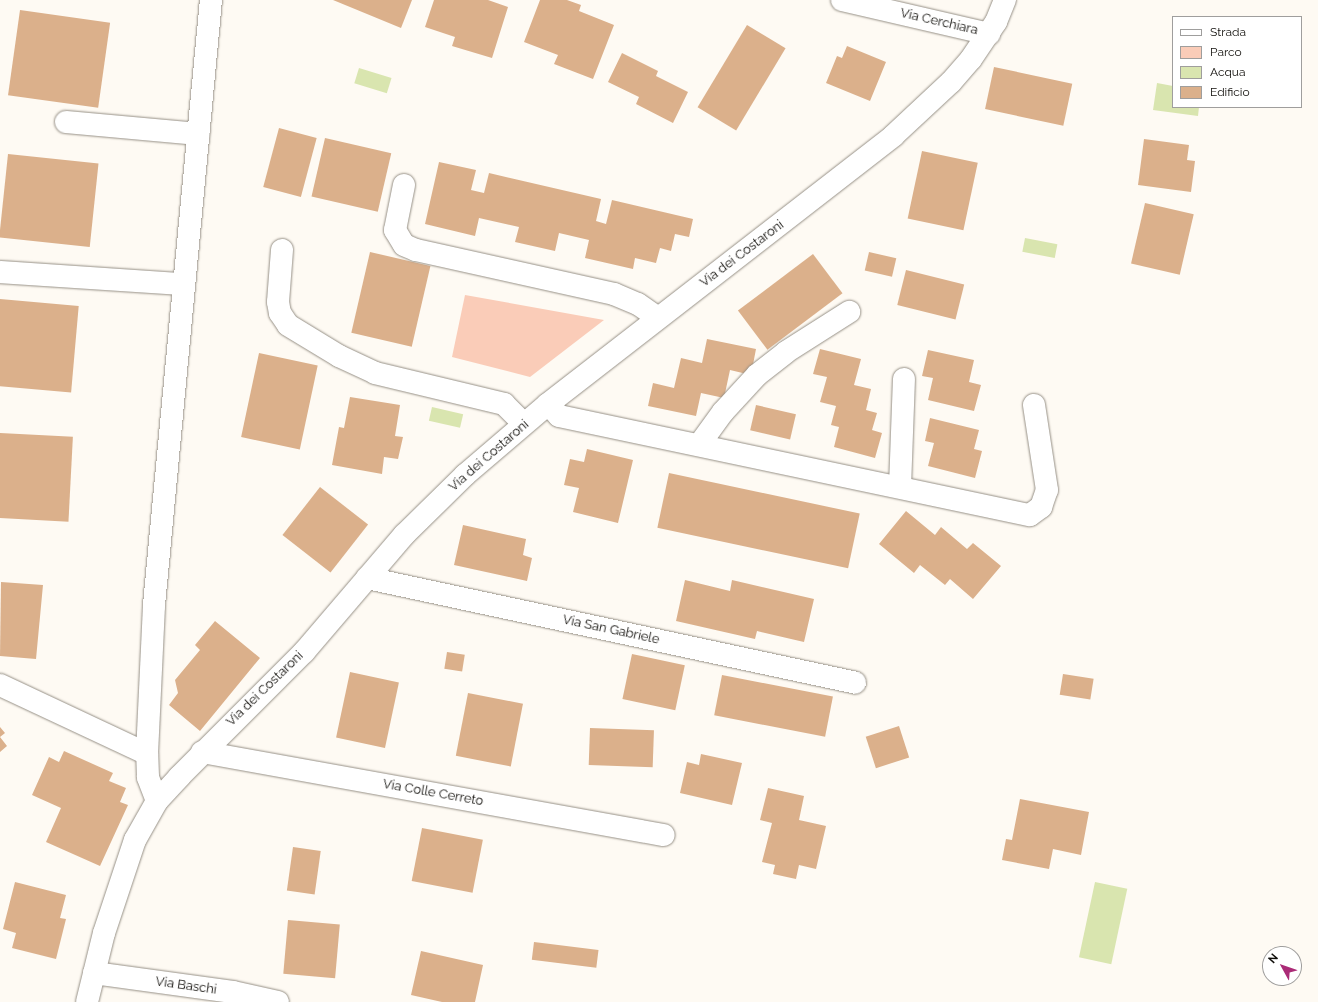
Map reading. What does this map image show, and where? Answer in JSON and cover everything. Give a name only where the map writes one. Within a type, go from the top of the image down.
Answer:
[{"type":"street","points":[[157,801],[148,777],[147,754],[154,604],[211,0]]},
{"type":"street","name":"Via Cerchiara","points":[[842,0],[989,34]]},
{"type":"street","name":"Via dei Costaroni","points":[[88,1002],[94,973],[123,870],[138,834],[157,801],[202,752],[304,652],[404,535],[465,475],[548,404],[893,136],[951,82],[989,34],[1005,0]]},
{"type":"street","points":[[66,122],[198,134]]},
{"type":"street","points":[[404,185],[396,230],[404,245],[416,250],[607,292],[632,301],[658,318]]},
{"type":"street","points":[[282,250],[278,302],[280,313],[288,325],[335,354],[375,373],[504,404],[524,424]]},
{"type":"street","points":[[0,272],[183,284]]},
{"type":"street","points":[[699,446],[723,412],[757,375],[786,352],[849,312]]},
{"type":"street","points":[[900,487],[904,379]]},
{"type":"street","points":[[548,404],[559,416],[900,487],[1017,514],[1030,515],[1035,512],[1044,502],[1047,490],[1034,405]]},
{"type":"street","name":"Via San Gabriele","points":[[367,578],[855,683]]},
{"type":"street","points":[[0,685],[147,754]]},
{"type":"street","name":"Via Colle Cerreto","points":[[202,752],[664,835]]},
{"type":"street","name":"Via Baschi","points":[[94,973],[233,992],[278,1002]]},
{"type":"green space","points":[[465,295],[604,320],[530,377],[452,357]]},
{"type":"water","points":[[359,68],[392,78],[387,93],[354,83]]},
{"type":"water","points":[[1157,83],[1172,86],[1172,108],[1199,108],[1198,116],[1153,110]]},
{"type":"water","points":[[1025,238],[1057,244],[1055,258],[1022,252]]},
{"type":"water","points":[[432,407],[463,414],[460,428],[429,421]]},
{"type":"water","points":[[1095,882],[1127,889],[1111,964],[1079,957]]},
{"type":"building","points":[[333,0],[412,0],[401,28]]},
{"type":"building","points":[[434,0],[488,0],[508,7],[492,58],[452,46],[455,37],[425,27]]},
{"type":"building","points":[[540,0],[567,0],[581,5],[579,11],[614,25],[593,79],[554,64],[558,55],[524,42]]},
{"type":"building","points":[[20,10],[110,23],[98,108],[8,95]]},
{"type":"building","points":[[747,25],[786,48],[736,130],[698,107]]},
{"type":"building","points":[[847,46],[886,62],[870,101],[826,83],[837,56],[842,58]]},
{"type":"building","points":[[622,53],[658,71],[656,76],[688,92],[673,123],[636,104],[639,97],[608,82]]},
{"type":"building","points":[[994,67],[1072,84],[1063,126],[985,109]]},
{"type":"building","points":[[279,128],[317,138],[301,197],[263,187]]},
{"type":"building","points":[[325,138],[391,153],[378,212],[312,196]]},
{"type":"building","points":[[1144,139],[1189,145],[1187,160],[1195,161],[1191,192],[1138,185]]},
{"type":"building","points":[[922,151],[978,163],[963,230],[908,218]]},
{"type":"building","points":[[8,154],[99,164],[90,247],[0,238]]},
{"type":"building","points":[[439,162],[476,170],[471,190],[484,193],[489,173],[601,199],[596,221],[606,224],[612,200],[693,219],[689,237],[675,234],[671,251],[660,248],[656,263],[635,258],[633,269],[585,258],[589,240],[559,233],[555,251],[515,242],[519,227],[479,218],[475,236],[425,224]]},
{"type":"building","points":[[1145,203],[1194,214],[1180,275],[1131,263]]},
{"type":"building","points":[[370,252],[430,266],[412,347],[351,333]]},
{"type":"building","points":[[869,252],[896,258],[892,277],[865,271]]},
{"type":"building","points":[[813,254],[842,293],[767,350],[738,311]]},
{"type":"building","points":[[906,270],[964,285],[956,319],[897,305]]},
{"type":"building","points":[[0,299],[79,306],[71,393],[0,386]]},
{"type":"building","points":[[707,339],[756,349],[751,375],[730,370],[724,398],[701,393],[696,416],[648,406],[653,383],[674,388],[681,358],[702,363]]},
{"type":"building","points":[[820,349],[861,359],[854,385],[871,389],[866,410],[877,413],[872,430],[882,433],[875,458],[834,447],[839,427],[831,425],[836,406],[820,402],[827,377],[813,374]]},
{"type":"building","points":[[928,350],[974,360],[969,382],[981,385],[974,411],[928,400],[933,378],[922,376]]},
{"type":"building","points":[[259,353],[318,365],[300,450],[241,437]]},
{"type":"building","points":[[350,397],[400,405],[395,436],[403,437],[398,459],[384,457],[382,474],[332,465],[339,427],[344,428]]},
{"type":"building","points":[[756,405],[796,414],[790,440],[750,430]]},
{"type":"building","points":[[930,418],[979,430],[974,449],[982,451],[975,478],[928,466],[934,443],[925,441]]},
{"type":"building","points":[[0,433],[73,437],[68,522],[0,518]]},
{"type":"building","points":[[587,449],[633,460],[618,523],[573,512],[579,488],[564,485],[570,459],[584,462]]},
{"type":"building","points":[[669,473],[860,514],[848,568],[657,528]]},
{"type":"building","points":[[320,487],[368,525],[331,573],[282,535]]},
{"type":"building","points":[[906,511],[935,535],[941,527],[967,549],[973,543],[1001,566],[973,599],[950,579],[945,585],[920,565],[914,573],[879,544]]},
{"type":"building","points":[[463,525],[526,539],[523,555],[532,558],[527,581],[454,565]]},
{"type":"building","points":[[685,580],[730,591],[732,580],[814,599],[804,642],[757,631],[755,639],[676,621]]},
{"type":"building","points":[[1,582],[43,585],[36,659],[0,656]]},
{"type":"building","points":[[215,621],[260,658],[200,731],[169,705],[178,693],[175,680],[200,650],[195,645]]},
{"type":"building","points":[[447,652],[465,655],[462,672],[444,669]]},
{"type":"building","points":[[632,654],[685,665],[675,710],[622,699]]},
{"type":"building","points":[[350,672],[399,682],[385,748],[336,738]]},
{"type":"building","points":[[1063,674],[1094,679],[1090,700],[1060,695]]},
{"type":"building","points":[[722,675],[833,697],[825,737],[714,715]]},
{"type":"building","points":[[468,693],[523,704],[511,767],[456,756]]},
{"type":"building","points":[[899,726],[909,757],[876,768],[866,737]]},
{"type":"building","points":[[0,727],[5,733],[0,737]]},
{"type":"building","points":[[590,728],[654,730],[653,767],[589,765]]},
{"type":"building","points":[[0,737],[7,746],[0,752]]},
{"type":"building","points":[[64,751],[113,773],[109,781],[126,788],[120,802],[128,805],[100,866],[46,842],[61,808],[32,795],[49,757],[59,762]]},
{"type":"building","points":[[701,754],[742,763],[732,805],[680,793],[687,762],[699,765]]},
{"type":"building","points":[[768,788],[804,796],[799,820],[826,826],[816,869],[799,865],[796,879],[773,874],[775,865],[762,862],[772,823],[760,820]]},
{"type":"building","points":[[1020,799],[1089,812],[1081,855],[1053,849],[1049,869],[1002,860],[1006,839],[1012,840]]},
{"type":"building","points":[[422,828],[483,840],[473,893],[412,881]]},
{"type":"building","points":[[293,847],[321,851],[315,894],[287,891]]},
{"type":"building","points":[[15,882],[66,895],[60,918],[66,919],[56,959],[12,948],[16,933],[3,929]]},
{"type":"building","points":[[288,920],[340,925],[335,978],[283,974]]},
{"type":"building","points":[[534,942],[599,950],[596,968],[532,960]]},
{"type":"building","points":[[421,951],[483,965],[475,1002],[442,1002],[411,995]]}]
